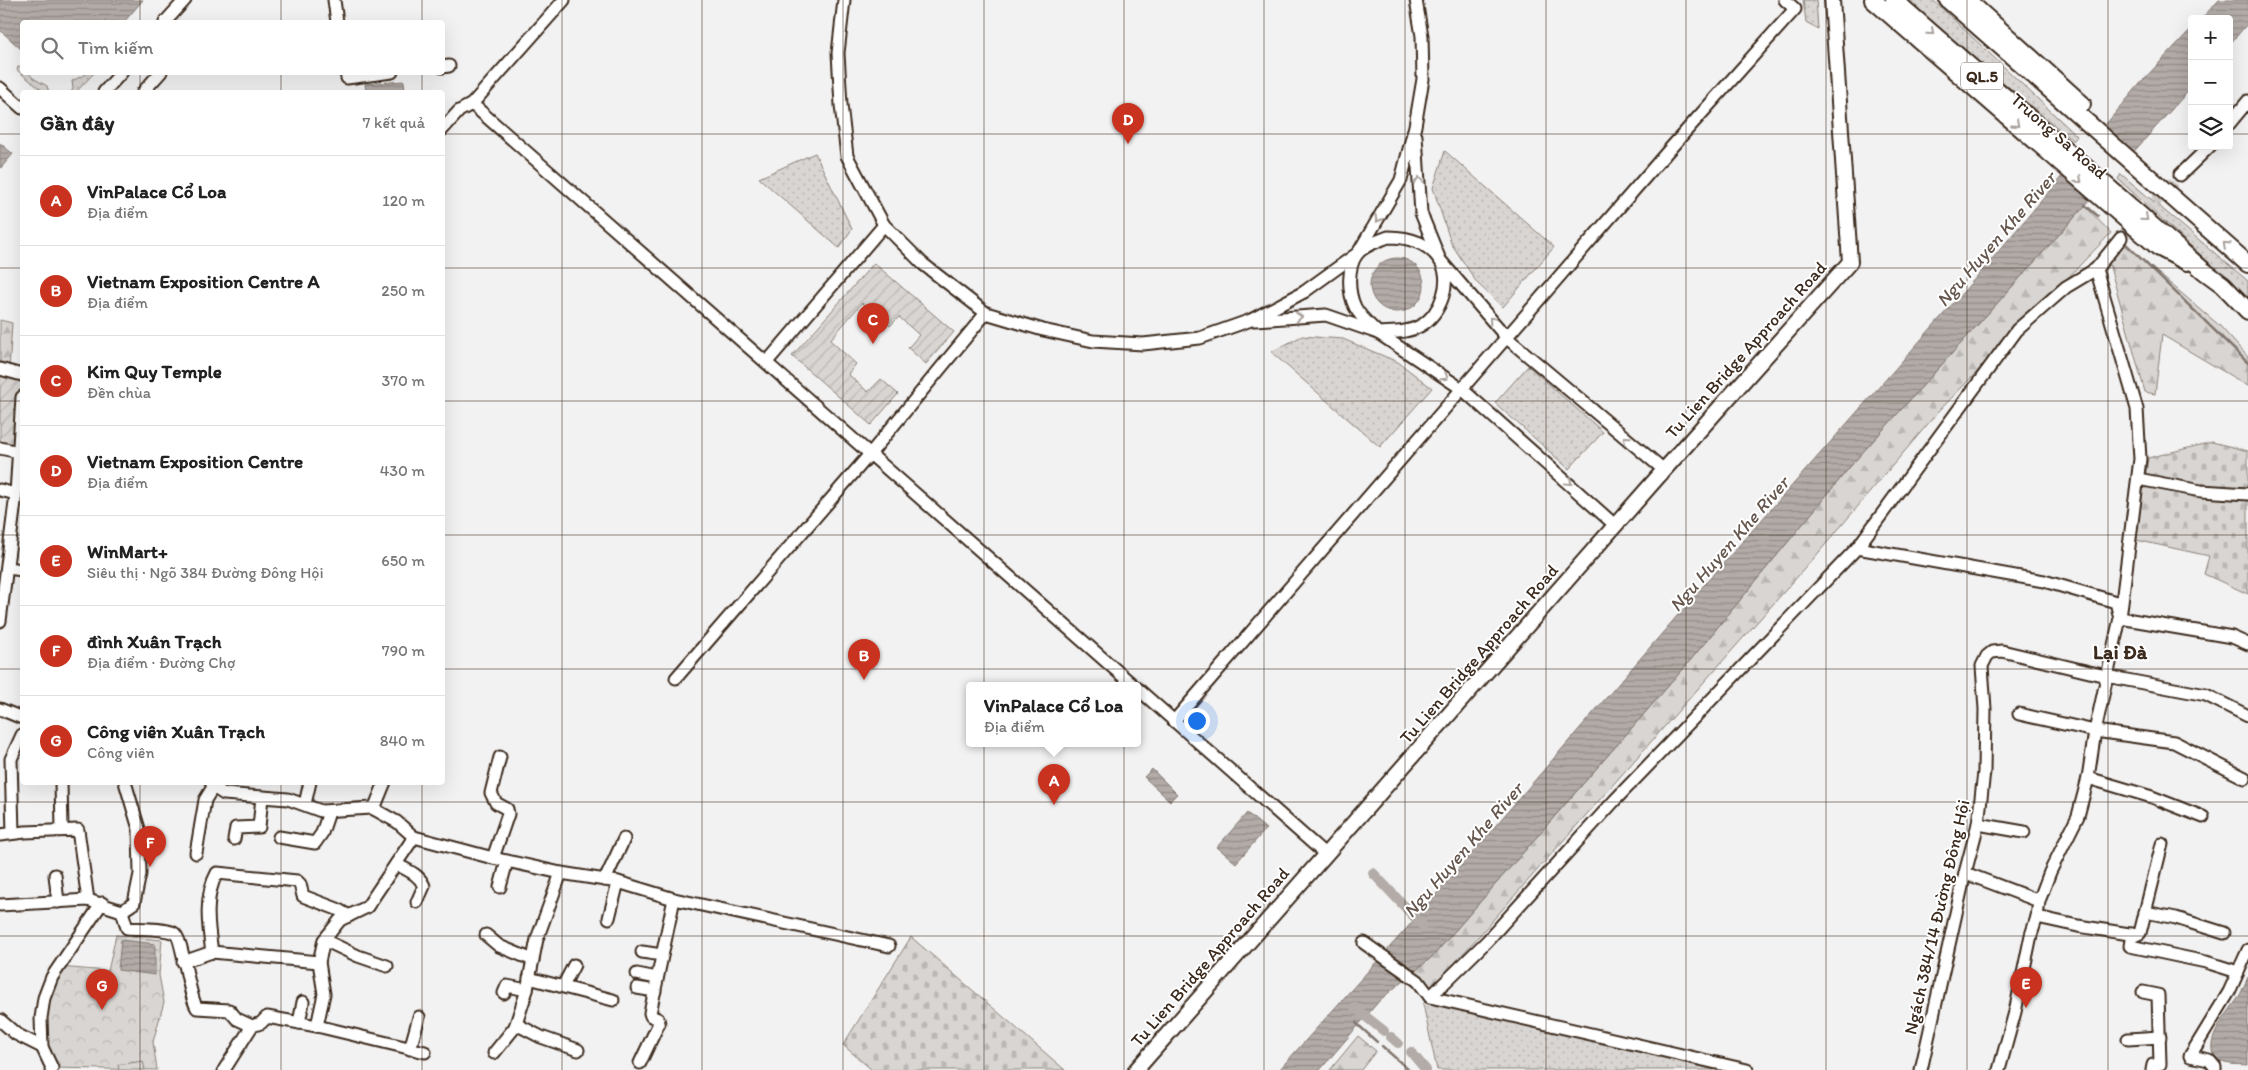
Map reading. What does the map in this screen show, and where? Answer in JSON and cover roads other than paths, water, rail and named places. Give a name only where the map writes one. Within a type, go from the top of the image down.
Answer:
[{"type":"highway","name":"Truong Sa Road","points":[[1873,0],[2103,192],[2223,285],[2248,311]]},
{"type":"highway","name":"Truong Sa Road","points":[[1894,0],[2064,158]]},
{"type":"highway","name":"Truong Sa Road","points":[[1948,0],[2134,157],[2248,264]]},
{"type":"highway","name":"Truong Sa Road","points":[[1967,0],[2095,123]]},
{"type":"main road","name":"Tu Lien Bridge Approach Road","points":[[1136,1070],[1664,470],[1850,262],[1832,0]]},
{"type":"street","points":[[167,20],[185,0]]},
{"type":"street","points":[[334,0],[337,20]]},
{"type":"street","points":[[445,126],[459,110],[472,104],[564,0]]},
{"type":"street","points":[[844,0],[838,53],[841,105],[848,156],[884,225],[923,264],[986,313],[1043,330],[1093,341],[1143,344],[1200,338],[1250,320],[1304,292],[1374,242],[1388,238],[1403,237],[1417,241],[1440,260],[1507,338],[1664,470]]},
{"type":"street","points":[[1378,333],[1356,308],[1350,294],[1350,279],[1358,254],[1401,180],[1415,126],[1424,79],[1422,36],[1416,0]]},
{"type":"street","points":[[1174,721],[1668,151],[1795,9],[1785,0]]},
{"type":"street","points":[[106,90],[119,75]]},
{"type":"street","points":[[145,90],[158,75]]},
{"type":"street","points":[[346,75],[347,78],[370,75]]},
{"type":"street","points":[[0,88],[20,106]]},
{"type":"street","points":[[2233,119],[2248,101]]},
{"type":"street","points":[[472,104],[1129,682]]},
{"type":"street","points":[[1378,333],[1408,331],[1421,326],[1433,316],[1441,304],[1445,289],[1440,260],[1421,213],[1415,126]]},
{"type":"street","points":[[2180,175],[2206,150]]},
{"type":"street","points":[[767,362],[884,225]]},
{"type":"street","points":[[1430,997],[1487,941],[1614,800],[1857,548],[2017,330],[2066,287],[2096,269],[2122,238]]},
{"type":"street","points":[[2003,1070],[2039,901],[2050,872],[2078,816],[2088,778],[2106,676],[2120,618],[2138,479],[2140,459],[2137,409],[2096,269]]},
{"type":"street","points":[[676,678],[870,454],[986,313]]},
{"type":"street","points":[[1250,320],[1326,315],[1378,333],[1462,389],[1616,526]]},
{"type":"street","points":[[0,369],[20,374]]},
{"type":"street","points":[[0,621],[3,586],[8,568],[6,540],[18,513],[16,494],[20,434]]},
{"type":"street","points":[[0,448],[19,452]]},
{"type":"street","points":[[2138,479],[2201,491],[2248,494]]},
{"type":"street","points":[[0,490],[16,494]]},
{"type":"street","points":[[1857,548],[2044,580],[2116,602],[2120,618]]},
{"type":"street","points":[[8,568],[20,570]]},
{"type":"street","points":[[2120,618],[2232,637],[2248,644]]},
{"type":"street","name":"Ngách 384/14 Đường Đông Hội","points":[[1921,1070],[1964,874],[1978,824],[1984,772],[1985,708],[1982,666],[1988,656],[1992,652],[2002,651],[2106,676],[2206,695],[2248,716]]},
{"type":"street","points":[[1141,692],[1326,855]]},
{"type":"street","points":[[0,710],[20,717]]},
{"type":"street","points":[[2020,714],[2095,731],[2174,742],[2245,778]]},
{"type":"street","points":[[13,833],[5,793],[11,759],[20,739]]},
{"type":"street","points":[[493,858],[508,814],[507,809],[496,803],[493,799],[491,789],[500,757]]},
{"type":"street","points":[[2088,778],[2152,797],[2203,817]]},
{"type":"street","points":[[61,785],[62,830]]},
{"type":"street","points":[[122,911],[134,903],[140,874],[140,829],[127,785]]},
{"type":"street","points":[[196,853],[205,800],[212,785],[224,794],[288,799],[328,812],[374,809],[397,822],[414,837],[493,858],[561,873],[618,882],[674,899],[889,946]]},
{"type":"street","points":[[305,804],[309,785]]},
{"type":"street","points":[[374,809],[384,785]]},
{"type":"street","points":[[234,839],[236,828],[260,827],[262,797]]},
{"type":"street","points":[[279,837],[315,843],[322,833],[328,812]]},
{"type":"street","points":[[1978,824],[2024,832]]},
{"type":"street","points":[[0,835],[76,829],[79,832],[88,900]]},
{"type":"street","points":[[317,1026],[324,994],[319,962],[324,940],[340,920],[367,908],[414,837]]},
{"type":"street","points":[[606,880],[624,839]]},
{"type":"street","points":[[2037,917],[2078,926],[2132,934],[2140,933],[2162,844]]},
{"type":"street","points":[[500,887],[507,861]]},
{"type":"street","points":[[396,864],[422,880],[424,886],[417,902]]},
{"type":"street","points":[[212,952],[208,908],[211,883],[217,873],[297,881],[304,896],[337,909],[349,916]]},
{"type":"street","points":[[494,1054],[516,1024],[530,978],[537,939],[561,873]]},
{"type":"street","points":[[1964,874],[2039,901]]},
{"type":"street","points":[[55,875],[58,902]]},
{"type":"street","points":[[609,918],[618,882]]},
{"type":"street","points":[[640,1063],[659,1023],[658,1019],[650,1015],[674,899]]},
{"type":"street","points":[[0,905],[88,900],[122,911]]},
{"type":"street","points":[[53,1069],[42,1047],[41,1018],[44,998],[52,977],[102,903]]},
{"type":"street","points":[[122,911],[127,928],[169,932],[178,936],[181,942],[183,962],[197,1008],[229,1010],[237,1019],[252,1026]]},
{"type":"street","points":[[2145,912],[2176,918],[2224,933]]},
{"type":"street","points":[[2132,934],[2130,946],[2206,962],[2238,972]]},
{"type":"street","points":[[486,935],[499,946],[533,960]]},
{"type":"street","points":[[324,940],[358,956],[388,966]]},
{"type":"street","points":[[1364,943],[1418,981],[1430,997],[1741,1069]]},
{"type":"street","points":[[2215,1070],[2215,1067],[2209,1060],[2190,1056],[2229,992],[2248,950]]},
{"type":"street","points":[[183,962],[212,952],[319,962]]},
{"type":"street","points":[[642,952],[662,955]]},
{"type":"street","points":[[564,986],[574,965]]},
{"type":"street","points":[[637,974],[657,978]]},
{"type":"street","points":[[530,978],[613,1000]]},
{"type":"street","points":[[504,993],[507,986],[511,985],[527,990]]},
{"type":"street","points":[[637,988],[655,991]]},
{"type":"street","points":[[2143,992],[2158,995],[2160,1064],[2153,1065],[2152,1070]]},
{"type":"street","points":[[299,1023],[303,1002]]},
{"type":"street","points":[[224,1070],[252,1026],[261,1023],[267,1017],[317,1026],[425,1052]]},
{"type":"street","points":[[410,1049],[419,1017]]},
{"type":"street","points":[[0,1020],[16,1034],[42,1047]]},
{"type":"street","points":[[516,1024],[541,1037],[578,1050]]},
{"type":"street","points":[[2128,1040],[2160,1037]]},
{"type":"waterway","points":[[2085,205],[2098,216]]},
{"type":"waterway","points":[[2125,243],[2248,363]]},
{"type":"waterway","name":"Ngu Huyen Khe River","points":[[1373,873],[1422,925]]},
{"type":"waterway","points":[[1355,1008],[1384,1031]]},
{"type":"waterway","points":[[1356,1023],[1377,1042]]},
{"type":"waterway","points":[[1391,1037],[1398,1043]]},
{"type":"waterway","points":[[1382,1046],[1409,1070]]},
{"type":"waterway","points":[[1411,1052],[1426,1070]]},
{"type":"tunnel","points":[[2121,238],[2180,175]]},
{"type":"place","name":"Vietnam Exposition Centre","points":[[1128,144]]},
{"type":"place","name":"Kim Quy Temple","points":[[873,344]]},
{"type":"place","name":"Vietnam Exposition Centre A","points":[[864,680]]},
{"type":"place","name":"VinPalace Cổ Loa","points":[[1054,805]]},
{"type":"place","name":"đình Xuân Trạch","points":[[150,867]]},
{"type":"place","name":"WinMart+","points":[[2026,1008]]},
{"type":"place","name":"Công viên Xuân Trạch","points":[[102,1010]]},
{"type":"district","name":"Lại Đà","points":[[2120,652]]}]
